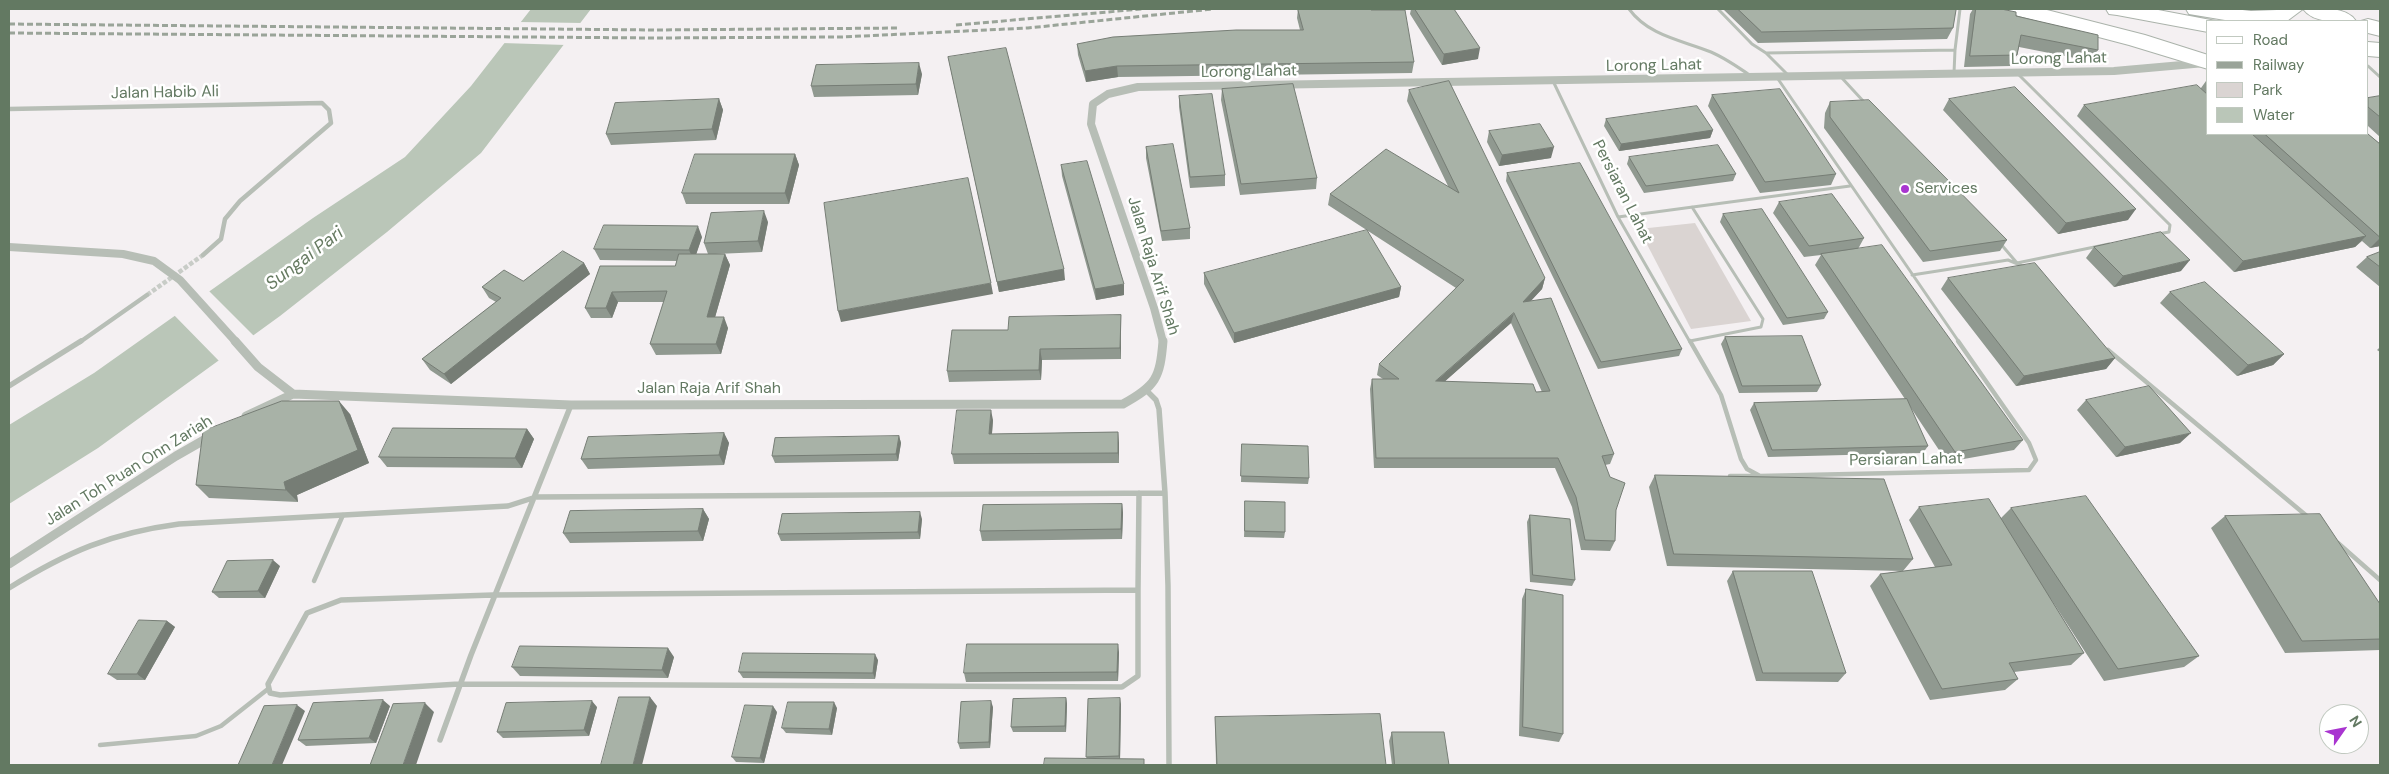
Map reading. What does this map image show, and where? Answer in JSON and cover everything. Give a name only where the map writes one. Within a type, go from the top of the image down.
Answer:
[{"type":"main road","points":[[2020,9],[2145,42],[2206,61]]},
{"type":"main road","points":[[2117,9],[2199,19],[2282,16],[2292,9]]},
{"type":"main road","points":[[2314,9],[2342,20]]},
{"type":"main road","points":[[2247,18],[2261,20]]},
{"type":"main road","points":[[2145,42],[2162,53],[2165,62],[2162,68]]},
{"type":"street","name":"Lorong Lahat","points":[[1101,96],[1114,91],[1138,87],[2114,72],[2206,62]]},
{"type":"street","name":"Jalan Raja Arif Shah","points":[[293,394],[571,405],[1123,404],[1147,391],[1161,368],[1163,340],[1092,124],[1093,104],[1101,96]]},
{"type":"street","name":"Jalan Habib Ali","points":[[9,109],[322,103],[329,110],[331,123],[240,201],[224,219],[221,239],[203,255]]},
{"type":"street","points":[[9,247],[123,254],[154,260],[180,280],[258,367],[293,394]]},
{"type":"street","points":[[9,386],[57,358],[147,295]]},
{"type":"street","points":[[1147,391],[1156,400],[1159,409],[1166,493],[1169,765]]},
{"type":"street","name":"Jalan Toh Puan Onn Zariah","points":[[236,422],[270,403],[293,394]]},
{"type":"street","points":[[440,740],[493,595],[536,497],[571,405]]},
{"type":"street","name":"Jalan Toh Puan Onn Zariah","points":[[9,564],[176,456],[219,432]]},
{"type":"street","points":[[1139,493],[1139,590],[1138,676],[1132,682],[1122,687],[460,684],[280,695],[270,693],[268,689],[268,684],[301,621],[316,608],[341,600],[493,595],[1139,590]]},
{"type":"street","points":[[9,588],[43,566],[73,551],[133,531],[179,524],[508,506],[536,497],[1166,493]]},
{"type":"lane","points":[[1630,9],[1649,28],[1724,58],[1755,79]]},
{"type":"lane","points":[[1718,9],[1752,44],[1766,53],[1791,78]]},
{"type":"lane","points":[[1954,75],[1960,9]]},
{"type":"lane","points":[[1766,53],[1955,50]]},
{"type":"lane","points":[[2369,67],[2380,77]]},
{"type":"lane","points":[[2017,73],[2170,225],[2169,232],[2150,236]]},
{"type":"lane","points":[[1841,77],[1868,106]]},
{"type":"lane","name":"Persiaran Lahat","points":[[1553,81],[1618,217],[1721,394],[1747,469],[1760,476],[2028,470],[2036,460],[2029,443],[1850,186],[1778,78]]},
{"type":"lane","points":[[1618,217],[1850,186]]},
{"type":"lane","points":[[1690,341],[1760,327],[1763,319],[1692,207]]},
{"type":"lane","points":[[1998,240],[2017,263],[2032,274]]},
{"type":"lane","points":[[1912,274],[2008,260],[2017,263],[2112,243]]},
{"type":"lane","points":[[2102,344],[2310,518]]},
{"type":"lane","points":[[1724,476],[1760,476]]},
{"type":"lane","points":[[314,580],[343,515]]},
{"type":"lane","points":[[2332,538],[2380,580]]},
{"type":"lane","points":[[100,745],[202,734],[222,726],[268,689]]},
{"type":"green space","points":[[1695,223],[1751,321],[1691,329],[1639,229]]},
{"type":"water","name":"Sungai Pari","points":[[531,9],[591,9],[481,153],[387,232],[280,316],[98,448],[9,504],[9,425],[94,373],[313,218],[405,157],[471,86]]},
{"type":"pier","points":[[519,22],[583,23],[566,45],[502,43]]},
{"type":"pier","points":[[208,290],[255,337],[220,362],[173,314]]},
{"type":"building","points":[[1298,9],[1405,10],[1414,62],[1117,66],[1085,71],[1077,44],[1113,37],[1236,30],[1303,30]]},
{"type":"building","points":[[1415,9],[1454,9],[1480,48],[1444,54]]},
{"type":"building","points":[[1738,9],[1956,10],[1953,28],[1762,32]]},
{"type":"building","points":[[1976,9],[2001,9],[2016,12],[2016,16],[2098,35],[2098,50],[2021,35],[2017,55],[1970,56]]},
{"type":"building","points":[[1006,48],[1064,269],[997,282],[948,57]]},
{"type":"building","points":[[919,63],[916,84],[811,86],[816,65]]},
{"type":"building","points":[[1449,81],[1545,278],[1523,302],[1551,298],[1614,454],[1602,456],[1610,477],[1625,483],[1616,510],[1615,541],[1585,540],[1576,497],[1558,458],[1376,458],[1372,379],[1399,379],[1379,364],[1464,280],[1330,194],[1386,149],[1459,193],[1409,90]],"holes":[[[1514,313],[1550,391],[1536,392],[1533,384],[1436,381]]]},
{"type":"building","points":[[1293,84],[1317,178],[1241,184],[1222,89]]},
{"type":"building","points":[[2197,85],[2206,93],[2206,135],[2253,135],[2366,236],[2243,261],[2084,105]]},
{"type":"building","points":[[2015,87],[2136,209],[2066,223],[1949,99]]},
{"type":"building","points":[[1780,89],[1836,174],[1765,182],[1712,95]]},
{"type":"building","points":[[1212,94],[1225,175],[1190,177],[1179,96]]},
{"type":"building","points":[[2380,96],[2380,117],[2369,108],[2369,98]]},
{"type":"building","points":[[719,99],[712,129],[606,134],[615,103]]},
{"type":"building","name":"Services","points":[[1869,100],[2007,240],[1930,251],[1830,117],[1830,102]]},
{"type":"building","points":[[1697,106],[1713,130],[1621,144],[1606,119]]},
{"type":"building","points":[[1540,124],[1554,147],[1502,155],[1489,131]]},
{"type":"building","points":[[2266,135],[2369,135],[2380,144],[2380,237]]},
{"type":"building","points":[[1173,144],[1190,228],[1161,231],[1146,147]]},
{"type":"building","points":[[1718,145],[1736,174],[1646,186],[1629,157]]},
{"type":"building","points":[[695,154],[795,154],[785,193],[682,193]]},
{"type":"building","points":[[1087,161],[1124,284],[1095,289],[1061,165]]},
{"type":"building","points":[[1580,163],[1682,349],[1601,362],[1507,173]]},
{"type":"building","points":[[968,178],[991,283],[838,311],[824,203]]},
{"type":"building","points":[[1832,194],[1864,238],[1809,246],[1779,202]]},
{"type":"building","points":[[1762,209],[1828,312],[1787,318],[1723,214]]},
{"type":"building","points":[[764,211],[758,241],[704,243],[711,213]]},
{"type":"building","points":[[604,225],[698,226],[689,250],[594,249]]},
{"type":"building","points":[[1367,230],[1401,287],[1234,333],[1204,273]]},
{"type":"building","points":[[2161,232],[2190,260],[2123,276],[2094,247]]},
{"type":"building","points":[[1882,245],[2023,440],[1955,452],[1821,254]]},
{"type":"building","points":[[563,251],[584,263],[444,374],[422,359],[501,298],[482,287],[504,270],[523,281]]},
{"type":"building","points":[[2380,252],[2380,267],[2367,257]]},
{"type":"building","points":[[679,254],[725,254],[707,317],[724,317],[716,344],[650,344],[667,291],[612,292],[606,308],[585,308],[600,266],[675,266]]},
{"type":"building","points":[[2035,263],[2115,358],[2024,376],[1948,278]]},
{"type":"building","points":[[2205,282],[2284,354],[2248,365],[2170,292]]},
{"type":"building","points":[[1121,315],[1120,348],[1040,349],[1039,370],[947,371],[952,330],[1008,330],[1009,317]]},
{"type":"building","points":[[1802,336],[1821,385],[1742,386],[1725,337]]},
{"type":"building","points":[[2149,386],[2191,433],[2125,447],[2086,400]]},
{"type":"building","points":[[1907,399],[1928,446],[1772,450],[1754,403]]},
{"type":"building","points":[[282,401],[339,401],[358,450],[284,482],[286,490],[196,485],[203,431]]},
{"type":"building","points":[[957,410],[991,410],[989,434],[1118,432],[1118,453],[952,454]]},
{"type":"building","points":[[393,428],[527,429],[515,458],[379,457]]},
{"type":"building","points":[[724,433],[719,455],[581,459],[588,437]]},
{"type":"building","points":[[899,436],[896,454],[772,456],[775,438]]},
{"type":"building","points":[[1242,444],[1308,446],[1309,478],[1241,476]]},
{"type":"building","points":[[1655,475],[1884,479],[1913,559],[1674,554]]},
{"type":"building","points":[[2086,496],[2199,656],[2118,669],[2011,508]]},
{"type":"building","points":[[1989,499],[2084,653],[2009,663],[2018,679],[1942,689],[1880,574],[1952,565],[1919,507]]},
{"type":"building","points":[[1245,501],[1285,502],[1285,532],[1245,531]]},
{"type":"building","points":[[1122,504],[1121,529],[980,531],[983,505]]},
{"type":"building","points":[[703,509],[698,531],[563,533],[570,511]]},
{"type":"building","points":[[920,512],[918,532],[778,534],[782,514]]},
{"type":"building","points":[[2320,514],[2380,604],[2380,639],[2302,641],[2225,516]]},
{"type":"building","points":[[1530,515],[1570,519],[1575,580],[1533,575]]},
{"type":"building","points":[[273,560],[258,591],[212,592],[227,561]]},
{"type":"building","points":[[1733,571],[1812,571],[1846,673],[1763,673]]},
{"type":"building","points":[[1526,589],[1563,595],[1563,734],[1523,727]]},
{"type":"building","points":[[139,620],[167,621],[137,674],[108,674]]},
{"type":"building","points":[[967,644],[1118,644],[1117,672],[964,673]]},
{"type":"building","points":[[520,646],[668,648],[662,670],[512,667]]},
{"type":"building","points":[[743,653],[875,654],[873,673],[739,672]]},
{"type":"building","points":[[619,697],[650,697],[633,765],[601,765]]},
{"type":"building","points":[[1066,698],[1065,726],[1011,727],[1013,699]]},
{"type":"building","points":[[1120,698],[1119,756],[1086,757],[1088,699]]},
{"type":"building","points":[[383,700],[369,738],[298,740],[313,703]]},
{"type":"building","points":[[592,701],[584,730],[497,732],[506,703]]},
{"type":"building","points":[[991,701],[989,742],[958,743],[961,702]]},
{"type":"building","points":[[788,702],[834,702],[829,729],[782,728]]},
{"type":"building","points":[[425,703],[403,765],[370,765],[393,704]]},
{"type":"building","points":[[297,705],[272,765],[238,765],[264,706]]},
{"type":"building","points":[[745,705],[773,706],[760,758],[732,757]]},
{"type":"building","points":[[1380,714],[1386,765],[1217,765],[1215,717]]},
{"type":"building","points":[[1392,732],[1444,732],[1449,765],[1395,765]]},
{"type":"building","points":[[1045,758],[1144,759],[1144,765],[1044,765]]},
{"type":"tunnel","points":[[147,295],[203,255]]},
{"type":"railway","points":[[956,25],[1142,9]]},
{"type":"railway","points":[[9,33],[655,38],[842,37],[1028,28],[1213,9]]},
{"type":"railway","points":[[9,24],[656,30],[898,28]]},
{"type":"place","name":"Services","points":[[1905,189]]}]
